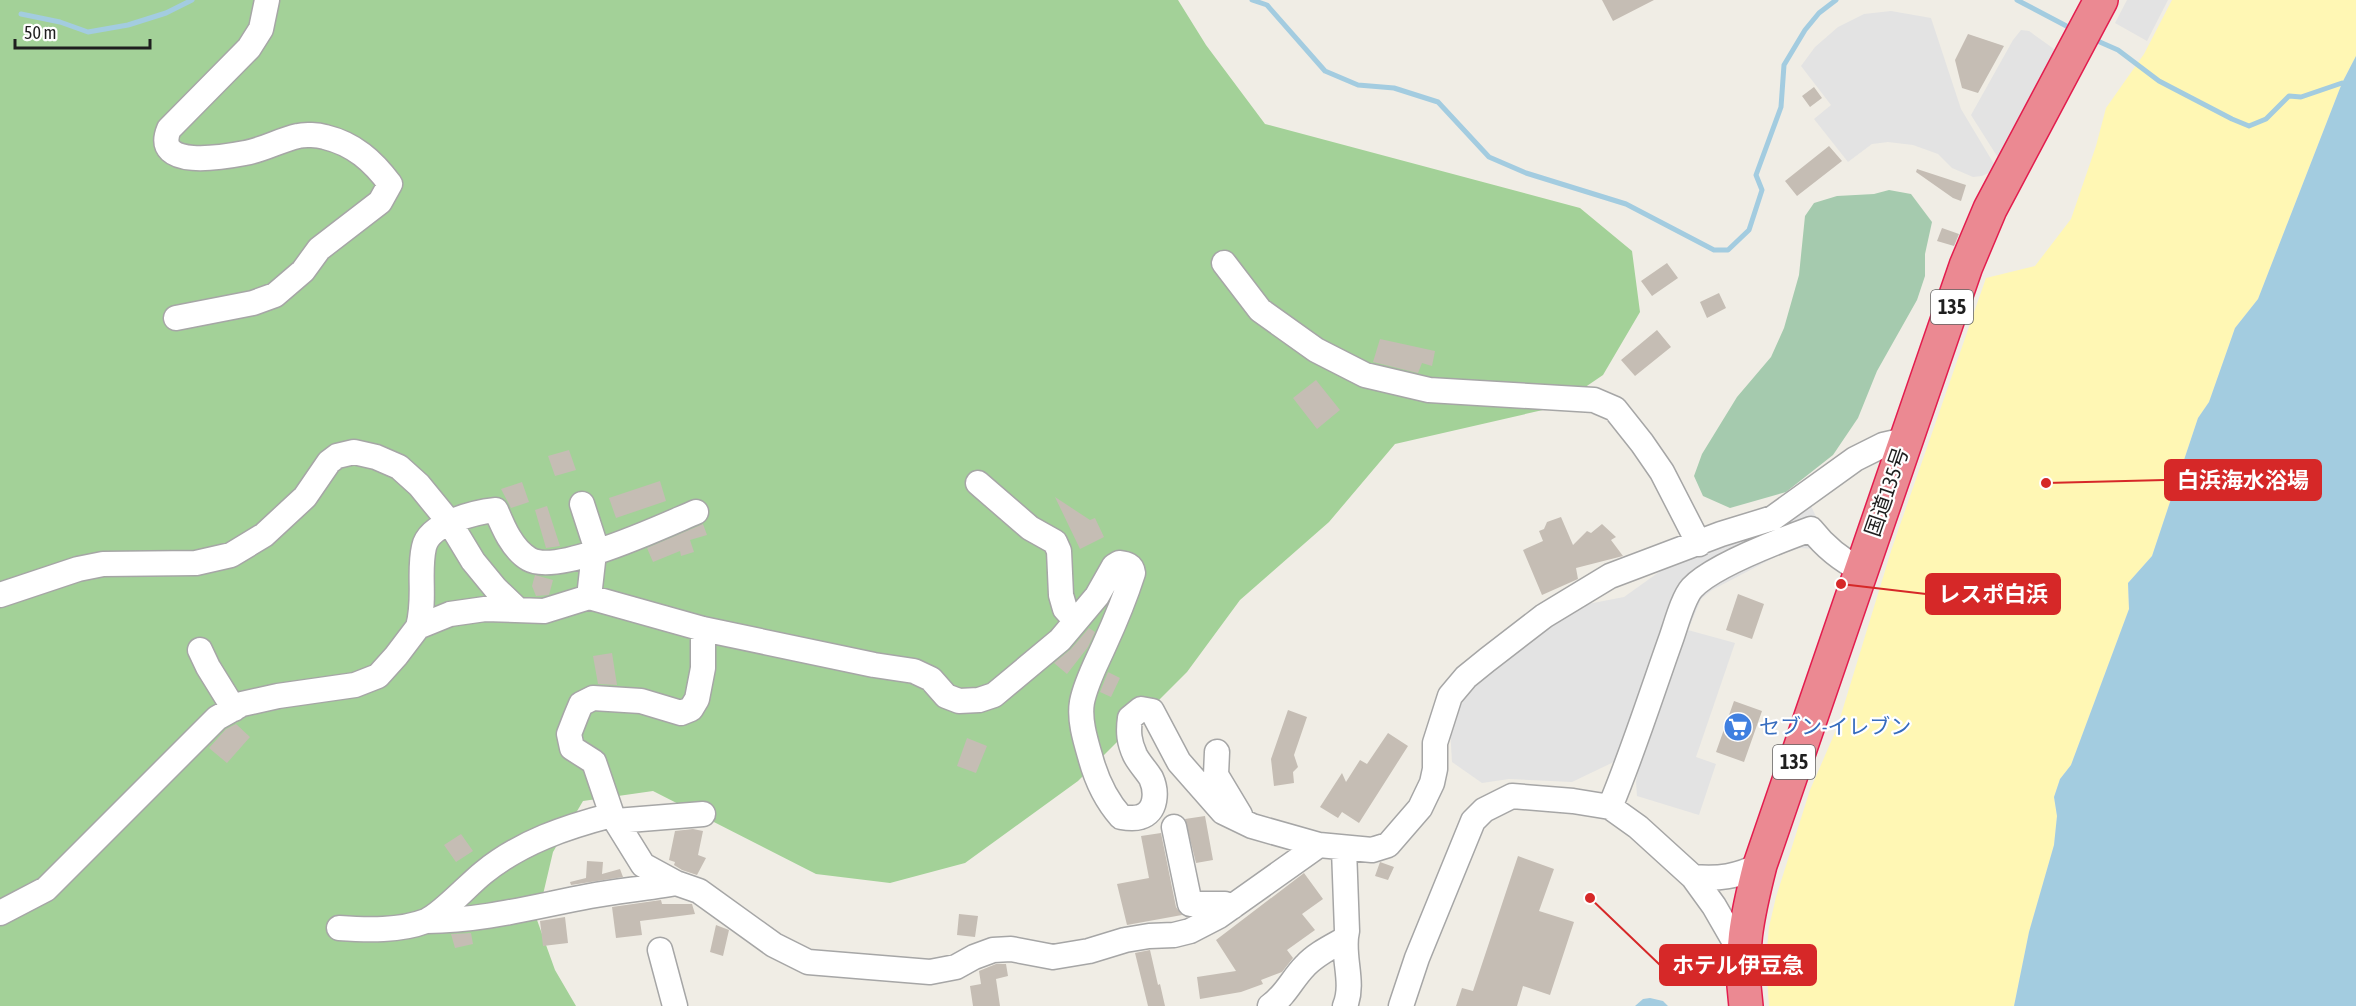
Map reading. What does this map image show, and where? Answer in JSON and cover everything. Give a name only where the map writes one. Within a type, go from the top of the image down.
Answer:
[{"type":"highway","name":"国道135号","points":[[1746,1006],[1743,985],[1746,921],[1760,866],[1905,440],[1966,266],[1990,209],[2095,10]]},
{"type":"street","points":[[176,318],[253,303],[275,295],[303,271],[319,249],[380,202],[390,184],[377,165],[356,149],[324,136],[300,135],[247,153],[189,158],[174,154],[167,147],[165,139],[169,129],[249,48],[261,29],[267,0]]},
{"type":"street","points":[[1224,263],[1260,310],[1316,350],[1365,375],[1429,390],[1594,400],[1615,409],[1662,472],[1699,543]]},
{"type":"street","points":[[418,627],[450,614],[485,609],[544,611],[589,597],[703,629],[874,665],[915,671],[931,679],[946,696],[959,701],[979,700],[994,695],[1060,640],[1097,596],[1114,566],[1119,563],[1127,564],[1134,573],[1088,679],[1082,704],[1084,737],[1094,770],[1101,790],[1114,809],[1121,817],[1138,818],[1149,813],[1154,803],[1154,787],[1150,776],[1135,756],[1128,734],[1130,718],[1141,709],[1152,711],[1179,762],[1223,812],[1245,822],[1319,845],[1372,850],[1388,845],[1420,808],[1432,783],[1435,769],[1435,743],[1440,721],[1450,696],[1466,677],[1544,616],[1611,576],[1773,518],[1855,459],[1883,445],[1905,440]]},
{"type":"street","points":[[0,595],[78,569],[103,564],[195,563],[231,555],[264,535],[305,497],[329,462],[337,456],[354,452],[376,457],[399,467],[419,484],[450,523],[473,561],[495,589],[519,610]]},
{"type":"street","points":[[978,483],[1030,528],[1055,542],[1059,551],[1061,595],[1065,609],[1076,621]]},
{"type":"street","points":[[582,504],[595,544],[589,597]]},
{"type":"street","points":[[0,913],[46,888],[217,718],[242,704],[278,696],[355,685],[378,676],[418,627],[422,611],[424,544],[434,532],[471,513],[496,510],[516,547],[530,560],[547,564],[594,553],[696,512]]},
{"type":"street","points":[[1610,807],[1629,761],[1690,589],[1707,575],[1811,529],[1843,560],[1861,570]]},
{"type":"street","points":[[703,629],[703,668],[697,699],[691,709],[681,713],[641,701],[593,698],[581,704],[569,734],[572,748],[594,762],[614,818],[643,865],[676,883],[699,891],[774,945],[808,962],[930,972],[956,967],[993,950],[1011,949],[1053,957],[1089,951],[1125,940],[1174,935],[1190,931],[1219,916],[1319,845]]},
{"type":"street","points":[[200,650],[234,709]]},
{"type":"street","points":[[1217,752],[1216,775],[1245,822]]},
{"type":"street","points":[[1401,1006],[1416,958],[1473,821],[1484,810],[1512,796],[1573,801],[1610,807],[1638,827],[1693,877],[1714,906],[1744,958]]},
{"type":"street","points":[[427,921],[484,871],[534,840],[575,825],[614,818],[703,814]]},
{"type":"street","points":[[1174,827],[1190,904],[1225,904],[1232,907]]},
{"type":"street","points":[[1344,849],[1348,988],[1348,999],[1345,1006]]},
{"type":"street","points":[[1693,877],[1720,879],[1740,875],[1760,866]]},
{"type":"street","points":[[339,928],[368,930],[427,921],[455,921],[676,883]]},
{"type":"street","points":[[1270,1006],[1284,995],[1306,965],[1323,951],[1345,939]]},
{"type":"street","points":[[660,950],[675,1006]]},
{"type":"green space","points":[[0,0],[1178,0],[1206,45],[1265,124],[1580,208],[1632,251],[1640,312],[1603,375],[1556,407],[1395,444],[1329,522],[1240,600],[1187,672],[1078,781],[965,863],[890,883],[816,874],[653,791],[583,801],[553,852],[537,920],[555,970],[576,1006],[0,1006]]},
{"type":"green space","points":[[1889,190],[1911,194],[1932,222],[1925,254],[1925,276],[1917,300],[1877,371],[1858,418],[1833,455],[1786,492],[1730,508],[1703,496],[1694,476],[1702,454],[1737,397],[1771,357],[1784,328],[1799,275],[1805,216],[1814,203],[1837,196],[1874,194]]},
{"type":"sand","points":[[2172,0],[2356,0],[2356,56],[2342,83],[2258,299],[2235,328],[2209,402],[2198,418],[2152,556],[2128,583],[2129,609],[2071,765],[2060,779],[2054,797],[2057,816],[2054,845],[2029,932],[2014,1006],[1769,1006],[1766,961],[1769,927],[1776,897],[1810,790],[1837,728],[1892,548],[1986,278],[2035,266],[2071,219],[2096,146],[2106,108],[2144,54]]},
{"type":"shaded area","points":[[2127,0],[2168,0],[2147,41],[2115,23]]},
{"type":"shaded area","points":[[1891,11],[1931,18],[1961,109],[1997,169],[1982,176],[1973,177],[1952,168],[1938,154],[1913,145],[1888,142],[1872,144],[1848,162],[1814,119],[1831,105],[1801,66],[1815,47],[1838,27],[1864,14]]},
{"type":"shaded area","points":[[2021,30],[2029,31],[2054,49],[2056,56],[2002,164],[1971,115],[2013,40]]},
{"type":"shaded area","points":[[1809,502],[1823,531],[1814,549],[1800,548],[1777,556],[1712,590],[1701,599],[1688,630],[1735,643],[1696,757],[1716,764],[1699,815],[1637,796],[1636,782],[1639,765],[1620,759],[1572,782],[1509,779],[1482,783],[1452,762],[1450,728],[1456,712],[1474,685],[1567,608],[1624,597],[1673,562]]},
{"type":"water","points":[[2356,56],[2356,1006],[2014,1006],[2029,932],[2054,845],[2057,816],[2054,797],[2060,779],[2071,765],[2129,609],[2128,583],[2152,556],[2198,418],[2209,402],[2235,328],[2258,299],[2342,83]]},
{"type":"water","points":[[1643,999],[1663,1001],[1668,1006],[1635,1006]]},
{"type":"building","points":[[1602,0],[1654,0],[1613,21]]},
{"type":"building","points":[[1968,34],[2004,46],[1978,93],[1962,88],[1955,60]]},
{"type":"building","points":[[1814,87],[1822,98],[1810,107],[1802,96]]},
{"type":"building","points":[[1829,146],[1842,161],[1797,196],[1785,181]]},
{"type":"building","points":[[1917,169],[1966,185],[1961,201],[1953,198],[1916,172]]},
{"type":"building","points":[[1942,228],[1959,234],[1954,246],[1937,241]]},
{"type":"building","points":[[1667,263],[1678,278],[1652,296],[1641,281]]},
{"type":"building","points":[[1719,293],[1726,308],[1707,318],[1700,302]]},
{"type":"building","points":[[1657,330],[1671,347],[1635,376],[1621,360]]},
{"type":"building","points":[[1380,339],[1435,351],[1432,366],[1422,363],[1418,373],[1373,362]]},
{"type":"building","points":[[1316,380],[1340,410],[1317,429],[1293,398]]},
{"type":"building","points":[[569,450],[576,470],[555,476],[548,456]]},
{"type":"building","points":[[660,481],[666,501],[616,518],[609,498]]},
{"type":"building","points":[[522,482],[529,502],[511,508],[501,489]]},
{"type":"building","points":[[1055,497],[1090,520],[1095,518],[1104,537],[1080,549]]},
{"type":"building","points":[[547,506],[560,546],[546,548],[535,510]]},
{"type":"building","points":[[1561,517],[1573,545],[1587,531],[1591,533],[1602,524],[1616,537],[1611,540],[1623,556],[1576,568],[1578,579],[1542,595],[1523,550],[1543,541],[1539,531],[1544,529],[1547,522]]},
{"type":"building","points":[[703,524],[707,535],[690,540],[694,552],[681,556],[680,551],[653,562],[647,548]]},
{"type":"building","points":[[535,575],[553,580],[549,595],[536,596],[532,586]]},
{"type":"building","points":[[1738,594],[1764,604],[1752,639],[1726,630]]},
{"type":"building","points":[[1089,628],[1095,632],[1088,647],[1067,674],[1054,663],[1071,649]]},
{"type":"building","points":[[612,653],[617,685],[598,684],[593,656]]},
{"type":"building","points":[[1108,672],[1120,678],[1111,697],[1100,692]]},
{"type":"building","points":[[1734,701],[1762,711],[1744,762],[1716,752]]},
{"type":"building","points":[[1288,710],[1307,717],[1294,755],[1298,767],[1293,772],[1294,783],[1274,786],[1271,759]]},
{"type":"building","points":[[236,724],[250,737],[227,763],[209,748],[226,729]]},
{"type":"building","points":[[1388,733],[1408,746],[1359,823],[1342,812],[1338,818],[1320,807],[1342,773],[1346,782],[1360,760],[1367,764]]},
{"type":"building","points":[[967,738],[987,746],[976,773],[957,766]]},
{"type":"building","points":[[1205,816],[1213,860],[1196,863],[1185,819]]},
{"type":"building","points":[[693,829],[703,831],[698,855],[706,858],[697,875],[682,870],[674,865],[675,862],[669,860],[675,831]]},
{"type":"building","points":[[1161,833],[1176,907],[1182,915],[1127,925],[1117,884],[1149,878],[1141,836]]},
{"type":"building","points":[[461,834],[473,851],[456,862],[444,845]]},
{"type":"building","points":[[1518,856],[1554,869],[1539,911],[1574,922],[1550,995],[1523,986],[1517,1006],[1456,1006],[1462,988],[1473,991]]},
{"type":"building","points":[[587,861],[603,862],[602,874],[620,869],[623,877],[571,885],[570,882],[586,878]]},
{"type":"building","points":[[1380,862],[1394,867],[1388,880],[1375,876]]},
{"type":"building","points":[[1304,873],[1323,899],[1302,914],[1315,930],[1287,950],[1293,958],[1282,972],[1261,980],[1263,984],[1241,992],[1200,999],[1197,977],[1236,971],[1216,940]]},
{"type":"building","points":[[661,900],[662,904],[692,904],[695,914],[640,921],[642,935],[616,938],[612,907]]},
{"type":"building","points":[[959,914],[978,916],[975,937],[957,935]]},
{"type":"building","points":[[565,917],[568,943],[543,946],[540,921]]},
{"type":"building","points":[[716,925],[729,930],[723,956],[710,952]]},
{"type":"building","points":[[471,933],[473,944],[455,948],[451,934]]},
{"type":"building","points":[[1150,950],[1165,1006],[1148,1006],[1135,953]]},
{"type":"building","points":[[996,964],[1006,964],[1008,976],[996,979],[1000,1006],[973,1006],[970,986],[981,984],[979,971]]},
{"type":"waterway","points":[[21,14],[60,22],[88,32],[128,25],[166,13],[192,0]]},
{"type":"waterway","points":[[1252,0],[1267,5],[1325,71],[1358,85],[1394,88],[1438,102],[1489,157],[1526,173],[1626,204],[1714,250],[1728,250],[1749,230],[1762,190],[1756,175],[1781,107],[1784,65],[1805,30],[1819,13],[1836,0]]},
{"type":"waterway","points":[[2017,0],[2074,30]]},
{"type":"waterway","points":[[2093,39],[2118,50],[2159,81],[2249,126],[2266,119],[2289,96],[2301,97],[2342,83]]},
{"type":"place","name":"白浜海水浴場","points":[[2046,483]]},
{"type":"place","name":"レスポ白浜","points":[[1841,584]]},
{"type":"place","name":"セブン-イレブン","points":[[1738,727]]},
{"type":"place","name":"ホテル伊豆急","points":[[1590,898]]}]
